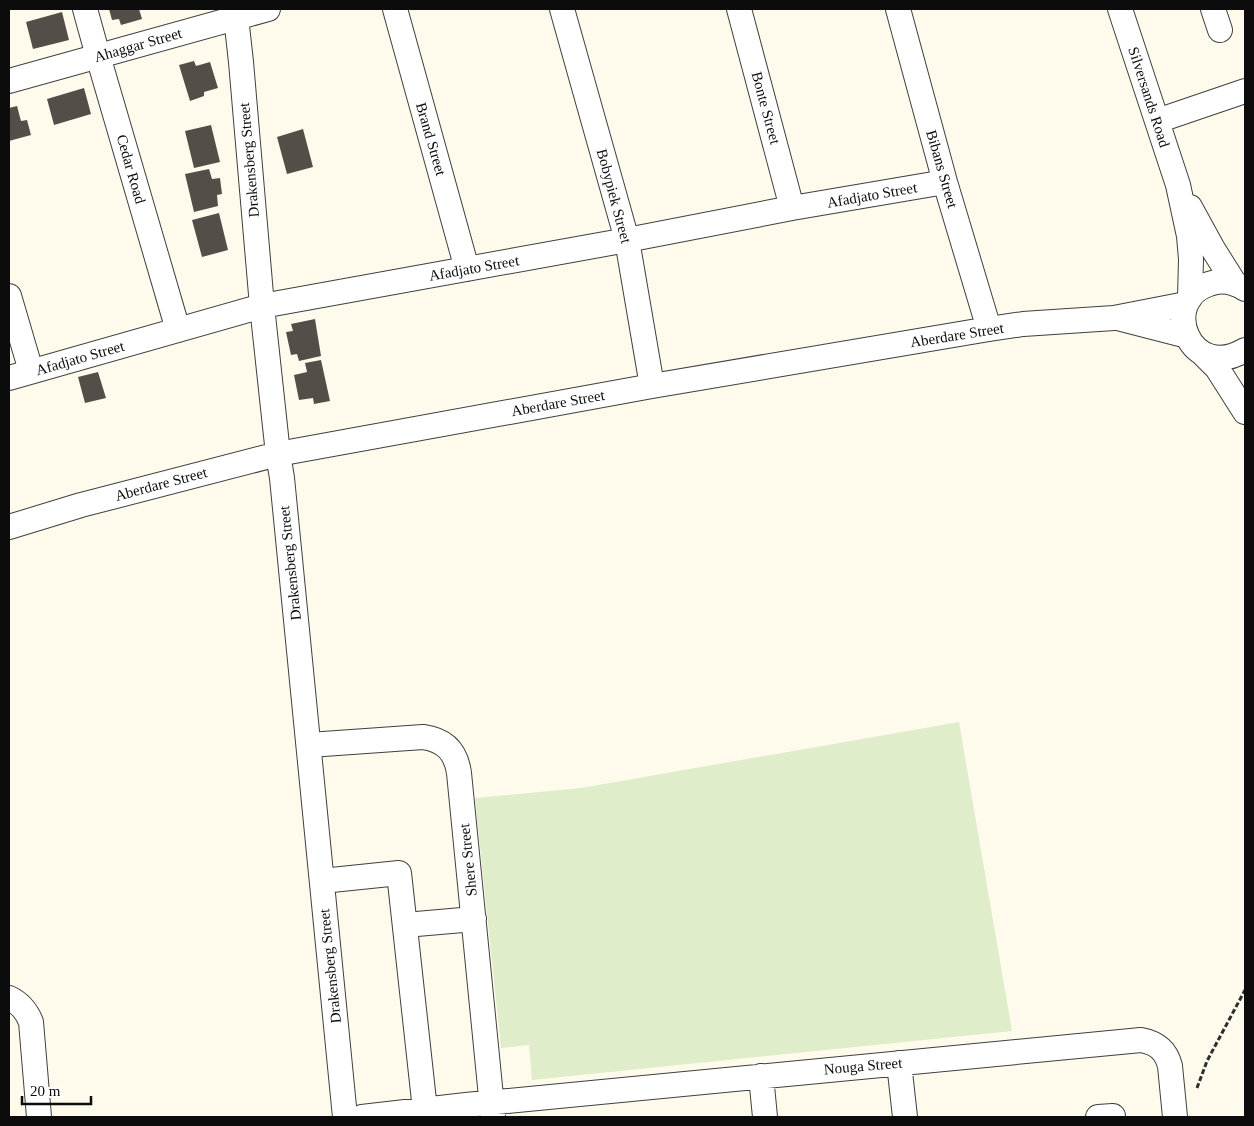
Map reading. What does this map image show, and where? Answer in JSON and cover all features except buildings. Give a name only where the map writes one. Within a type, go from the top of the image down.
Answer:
[{"type":"street","name":"Cedar Road","points":[[85,9],[178,330]]},
{"type":"street","name":"Ahaggar Street","points":[[9,80],[98,56],[235,13],[268,9]]},
{"type":"street","name":"Brand Street","points":[[395,9],[467,269]]},
{"type":"street","name":"Bobypiek Street","points":[[562,9],[627,240],[652,386]]},
{"type":"street","name":"Bonte Street","points":[[739,9],[792,208]]},
{"type":"street","name":"Bibans Street","points":[[898,9],[945,182],[989,329]]},
{"type":"street","name":"Silversands Road","points":[[1120,9],[1178,185],[1189,236],[1191,259],[1184,325],[1194,344]]},
{"type":"street","name":"Drakensberg Street","points":[[235,13],[262,306],[282,478],[345,1117]]},
{"type":"street","points":[[1157,121],[1245,91]]},
{"type":"street","name":"Afadjato Street","points":[[20,375],[262,306],[792,208],[945,182]]},
{"type":"street","name":"Silversands Road","points":[[1178,185],[1213,249],[1240,287]]},
{"type":"street","points":[[1188,301],[1197,290],[1210,283],[1225,281],[1240,287]]},
{"type":"street","points":[[9,296],[20,375]]},
{"type":"street","name":"Aberdare Street","points":[[9,527],[81,505],[278,454],[652,386],[989,329],[1023,324],[1114,318],[1188,301]]},
{"type":"street","name":"Aberdare Street","points":[[1114,318],[1194,344],[1212,356],[1223,358],[1234,356],[1245,350]]},
{"type":"street","points":[[1194,344],[1217,368],[1245,412]]},
{"type":"street","name":"Shere Street","points":[[309,745],[424,737],[437,740],[450,750],[454,756],[458,764],[459,773],[492,1110]]},
{"type":"street","points":[[322,881],[399,873],[425,1110]]},
{"type":"street","points":[[404,925],[474,918]]},
{"type":"street","points":[[9,998],[23,1007],[31,1022],[39,1117]]},
{"type":"street","name":"Nouga Street","points":[[362,1117],[425,1110],[492,1110],[761,1076],[1141,1040],[1159,1046],[1168,1058],[1175,1117]]},
{"type":"street","points":[[899,1063],[904,1117]]},
{"type":"street","points":[[761,1076],[766,1117]]},
{"type":"path","points":[[1195,1092],[1207,1061],[1245,990]]},
{"type":"green space","points":[[959,722],[1012,1031],[532,1080],[529,1045],[501,1048],[475,798],[581,788]]}]
